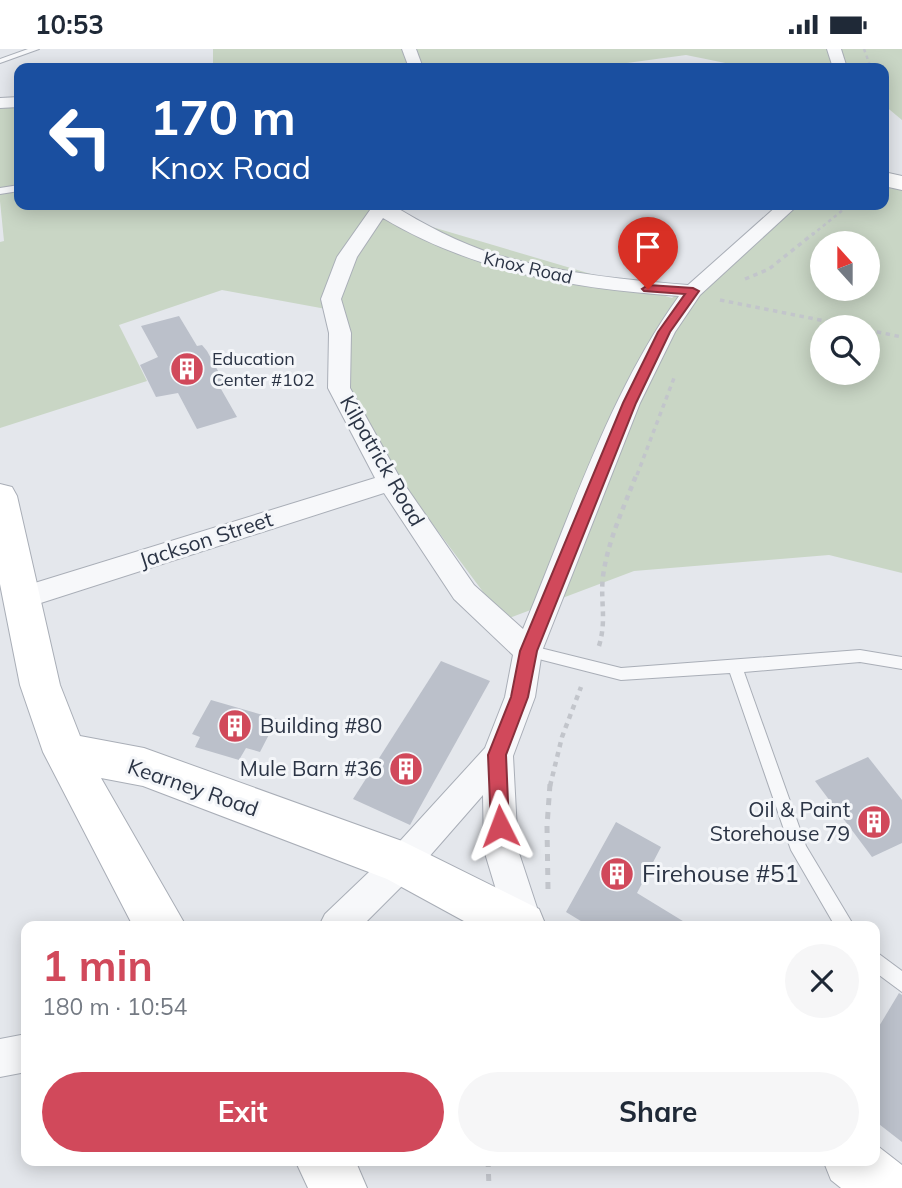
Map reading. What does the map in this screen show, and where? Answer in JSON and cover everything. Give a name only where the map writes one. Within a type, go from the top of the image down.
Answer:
[{"type":"street","name":"Kilpatrick Road","points":[[376,210],[347,257],[331,299],[340,333],[339,388],[390,482],[464,592],[528,651]]},
{"type":"street","name":"Knox Road","points":[[385,210],[428,238],[496,263],[626,287],[693,291]]},
{"type":"street","points":[[342,921],[402,863],[497,755],[520,697],[528,651],[629,403],[664,332],[693,291],[783,210]]},
{"type":"street","name":"Jackson Street","points":[[22,598],[390,482]]},
{"type":"street","points":[[0,496],[40,685],[64,753],[146,904],[158,921]]},
{"type":"street","name":"Kearney Road","points":[[64,753],[144,767],[402,863],[531,916]]},
{"type":"street","points":[[497,755],[501,850],[531,916]]},
{"type":"street","points":[[0,1058],[21,1054]]},
{"type":"street","points":[[326,1166],[339,1188]]},
{"type":"street","points":[[859,1166],[886,1188]]},
{"type":"lane","points":[[13,49],[20,55]]},
{"type":"lane","points":[[0,61],[35,49]]},
{"type":"lane","points":[[528,651],[621,674],[736,669],[860,656],[902,663]]},
{"type":"lane","points":[[736,669],[799,850],[842,921]]},
{"type":"lane","points":[[880,964],[902,983]]},
{"type":"path","points":[[741,281],[769,269],[843,210]]},
{"type":"path","points":[[712,310],[726,294]]},
{"type":"path","points":[[719,300],[810,318]]},
{"type":"path","points":[[880,332],[902,337]]},
{"type":"path","points":[[598,650],[604,631],[603,584],[612,538],[678,370]]},
{"type":"path","points":[[531,916],[550,883],[545,832],[547,797],[558,743],[582,684]]},
{"type":"path","points":[[488,1166],[489,1188]]},
{"type":"green space","points":[[213,49],[902,49],[902,120],[889,109],[889,63],[725,63],[686,55],[627,63],[213,63]]},
{"type":"green space","points":[[14,103],[14,210],[375,210],[672,298],[779,210],[889,210],[889,188],[902,190],[902,573],[829,555],[634,571],[504,620],[347,409],[337,311],[222,290],[119,325],[147,381],[0,428],[0,242],[4,241],[0,201],[0,104]]},
{"type":"building","name":"Education Center #102","points":[[179,316],[197,346],[202,345],[207,351],[223,380],[217,382],[237,417],[197,429],[178,393],[156,397],[140,365],[158,357],[141,326]]},
{"type":"building","name":"Mule Barn #36","points":[[441,661],[490,681],[410,825],[353,799]]},
{"type":"building","name":"Building #80","points":[[211,700],[277,719],[260,752],[246,748],[239,760],[195,747],[200,737],[192,734]]},
{"type":"building","name":"Oil & Paint Storehouse 79","points":[[868,757],[902,800],[902,843],[872,857],[815,781]]},
{"type":"building","name":"Firehouse #51","points":[[616,822],[661,847],[637,893],[683,921],[581,921],[566,912]]},
{"type":"building","points":[[899,993],[902,995],[902,1142],[880,1125],[880,1025]]},
{"type":"place","name":"Education Center #102","points":[[187,369]]},
{"type":"place","name":"Building #80","points":[[235,726]]},
{"type":"place","name":"Mule Barn #36","points":[[406,769]]},
{"type":"place","name":"Oil & Paint Storehouse 79","points":[[874,822]]},
{"type":"place","name":"Firehouse #51","points":[[617,874]]},
{"type":"route","points":[[500,826],[497,755],[520,697],[528,651],[629,403],[664,332],[693,291],[648,289]]}]
